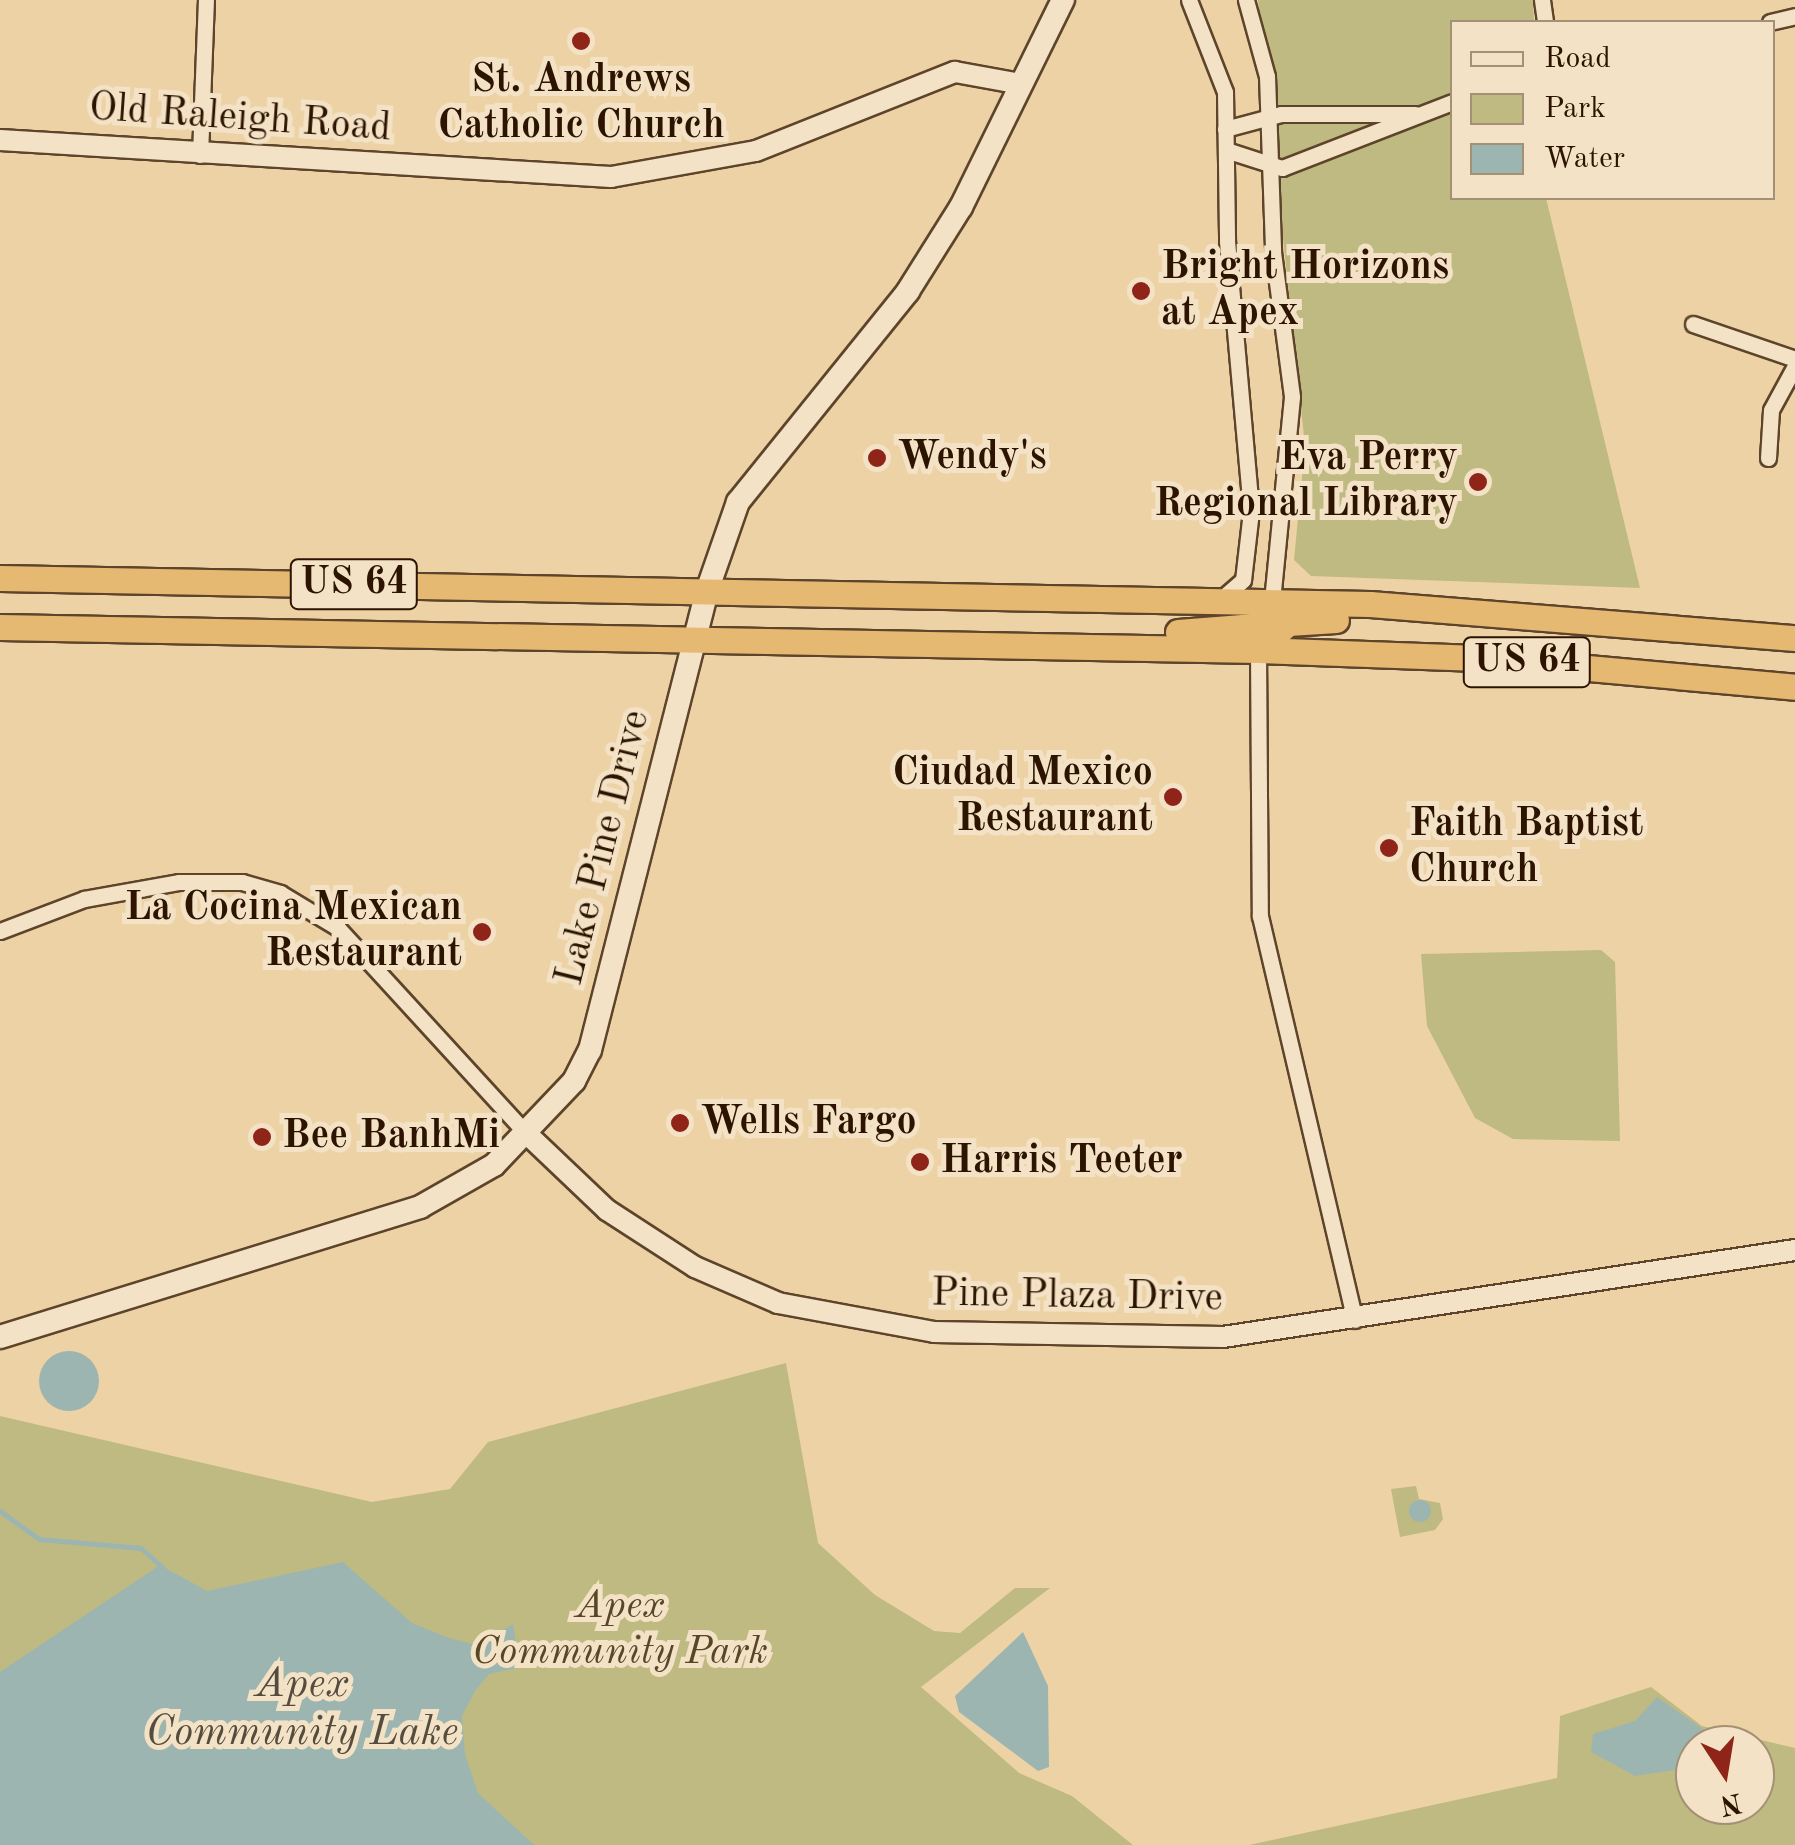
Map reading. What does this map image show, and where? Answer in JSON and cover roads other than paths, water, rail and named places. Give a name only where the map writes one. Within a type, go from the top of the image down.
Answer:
[{"type":"highway","name":"US 64","points":[[0,578],[1218,600],[1508,615],[1795,638]]},
{"type":"highway","points":[[1071,646],[1093,634],[1255,626],[1272,602]]},
{"type":"highway","points":[[1258,650],[1288,622],[1508,615]]},
{"type":"highway","name":"US 64","points":[[0,627],[1258,650],[1478,658],[1795,687]]},
{"type":"main road","points":[[1021,84],[1063,0]]},
{"type":"main road","name":"Lake Pine Drive","points":[[0,1337],[420,1206],[528,1136],[590,1050],[707,590],[744,492],[908,291],[1021,84]]},
{"type":"street","points":[[200,155],[206,0]]},
{"type":"street","points":[[1190,0],[1221,67],[1252,537],[1236,594],[1218,600]]},
{"type":"street","points":[[1246,0],[1263,44],[1270,166],[1292,397],[1272,602]]},
{"type":"street","name":"Old Raleigh Road","points":[[0,140],[200,155],[633,175],[805,135],[922,80],[988,72],[1021,84]]},
{"type":"street","points":[[1226,150],[1270,166],[1358,144],[1450,103]]},
{"type":"street","points":[[1226,129],[1269,115],[1420,114]]},
{"type":"street","points":[[1693,324],[1795,362],[1772,410],[1768,458]]},
{"type":"street","points":[[1258,650],[1260,916],[1355,1320]]},
{"type":"street","points":[[0,931],[84,899],[179,882],[242,882],[280,894],[347,936],[528,1136]]},
{"type":"street","name":"Pine Plaza Drive","points":[[528,1136],[656,1245],[749,1292],[842,1320],[1125,1342],[1355,1320],[1795,1250]]},
{"type":"water","points":[[69,1351],[91,1359],[99,1381],[91,1403],[69,1411],[47,1403],[39,1381],[47,1359]]},
{"type":"water","points":[[1420,1500],[1428,1503],[1428,1519],[1420,1522],[1412,1519],[1409,1511],[1412,1503]]},
{"type":"water","name":"Apex Community Lake","points":[[343,1562],[412,1623],[449,1638],[476,1645],[513,1624],[520,1667],[489,1674],[475,1691],[462,1716],[465,1754],[478,1793],[534,1845],[0,1845],[0,1672],[160,1565],[207,1591]]},
{"type":"water","points":[[1023,1632],[1048,1686],[1049,1767],[1038,1771],[959,1712],[955,1696]]},
{"type":"water","points":[[1657,1697],[1697,1725],[1675,1725],[1675,1770],[1635,1776],[1591,1752],[1593,1734],[1635,1721]]},
{"type":"waterway","points":[[0,1511],[39,1539],[141,1548],[163,1568]]},
{"type":"place","name":"St. Andrews Catholic Church","points":[[581,41]]},
{"type":"place","name":"Bright Horizons at Apex","points":[[1141,291]]},
{"type":"place","name":"Wendy's","points":[[877,458]]},
{"type":"place","name":"Eva Perry Regional Library","points":[[1478,482]]},
{"type":"place","name":"Ciudad Mexico Restaurant","points":[[1173,797]]},
{"type":"place","name":"Faith Baptist Church","points":[[1389,848]]},
{"type":"place","name":"La Cocina Mexican Restaurant","points":[[482,932]]},
{"type":"place","name":"Wells Fargo","points":[[680,1123]]},
{"type":"place","name":"Bee BanhMi","points":[[262,1137]]},
{"type":"place","name":"Harris Teeter","points":[[920,1162]]},
{"type":"park label","name":"Apex Community Park","points":[[620,1630]]}]
